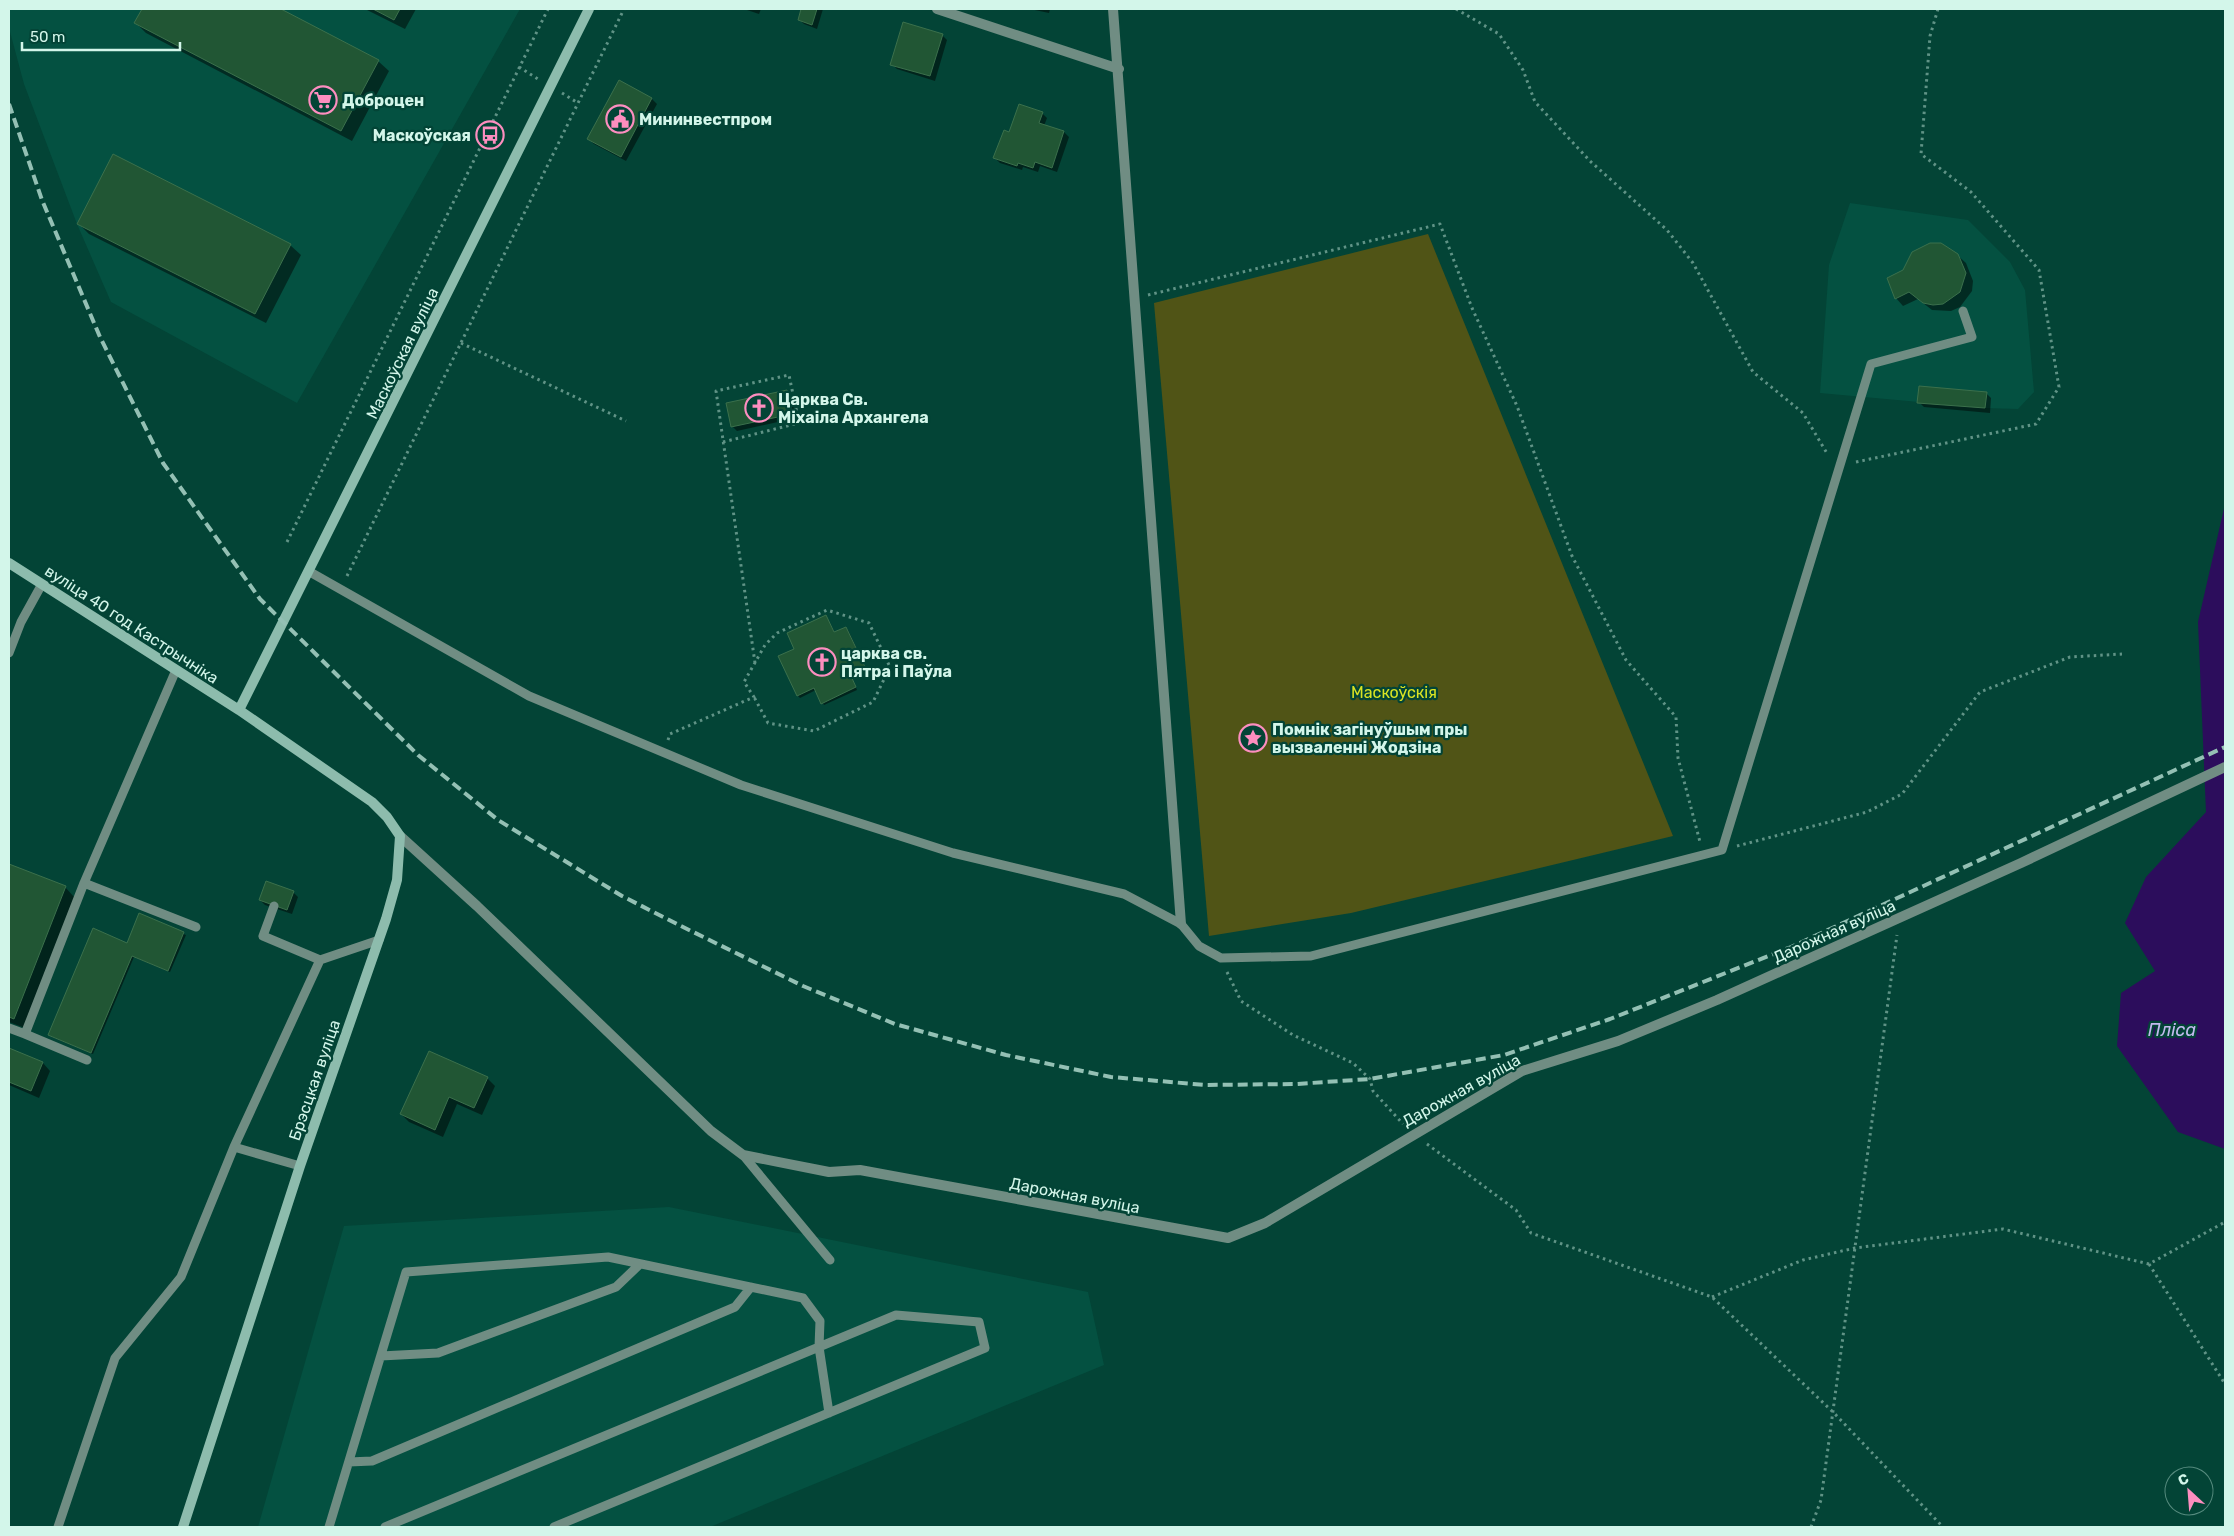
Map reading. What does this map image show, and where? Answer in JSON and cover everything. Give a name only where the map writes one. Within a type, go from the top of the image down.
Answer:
[{"type":"main road","name":"Маскоўская вуліца","points":[[240,710],[589,9]]},
{"type":"main road","name":"вуліца 40 год Кастрычніка","points":[[9,563],[240,710]]},
{"type":"main road","points":[[240,710],[372,802],[387,817],[400,836]]},
{"type":"main road","name":"Брэсцкая вуліца","points":[[183,1527],[300,1166],[379,940],[397,880],[400,836]]},
{"type":"street","points":[[937,9],[1118,69]]},
{"type":"street","points":[[1113,9],[1181,924]]},
{"type":"street","name":"Дарожная вуліца","points":[[743,1154],[829,1172],[860,1170],[1228,1238],[1265,1223],[1522,1071],[1618,1041],[1717,1000],[2225,767]]},
{"type":"street","points":[[400,836],[477,906],[711,1131],[743,1154]]},
{"type":"lane","points":[[310,572],[529,696],[741,785],[953,853],[1124,894],[1181,924],[1198,946],[1221,958],[1311,956],[1722,850],[1872,364],[1972,336],[1962,311]]},
{"type":"lane","points":[[9,653],[12,634],[21,622],[42,584]]},
{"type":"lane","points":[[25,1034],[84,883],[176,670]]},
{"type":"lane","points":[[84,883],[196,927]]},
{"type":"lane","points":[[274,906],[263,936],[320,960],[379,940]]},
{"type":"lane","points":[[58,1527],[115,1358],[181,1277],[234,1148],[320,960]]},
{"type":"lane","points":[[9,1028],[86,1060]]},
{"type":"lane","points":[[234,1148],[300,1166]]},
{"type":"lane","points":[[743,1154],[830,1260]]},
{"type":"lane","points":[[329,1527],[406,1272],[608,1257],[802,1298],[820,1321],[819,1347],[829,1413]]},
{"type":"lane","points":[[381,1356],[438,1354],[616,1287],[640,1264]]},
{"type":"lane","points":[[349,1462],[372,1461],[735,1307],[751,1287]]},
{"type":"lane","points":[[384,1527],[896,1315],[979,1322],[985,1348],[554,1527]]},
{"type":"path","points":[[287,542],[548,9]]},
{"type":"path","points":[[347,576],[624,9]]},
{"type":"path","points":[[1456,9],[1499,34],[1524,70],[1535,102],[1590,161],[1667,230],[1693,263],[1753,372],[1803,413],[1839,469],[2036,424],[2059,387],[2039,270],[1971,192],[1921,154],[1930,36],[1938,9]]},
{"type":"path","points":[[1135,298],[1440,224],[1472,308],[1516,406],[1572,556],[1626,660],[1676,717],[1678,758],[1703,855]]},
{"type":"path","points":[[461,342],[626,421]]},
{"type":"path","points":[[723,442],[799,423],[789,375],[716,391],[723,442],[755,664]]},
{"type":"path","points":[[827,610],[869,623],[890,667],[873,702],[814,731],[768,723],[754,697],[744,682],[765,645],[777,634],[827,610]]},
{"type":"path","points":[[1722,850],[1867,812],[1902,794],[1980,692],[2070,657],[2122,654]]},
{"type":"path","points":[[664,753],[670,734],[754,697]]},
{"type":"path","points":[[1811,1527],[1821,1500],[1899,918]]},
{"type":"path","points":[[1221,958],[1241,1001],[1293,1035],[1353,1062],[1370,1079],[1373,1092],[1413,1134],[1516,1210],[1531,1233],[1712,1297],[1833,1412],[1943,1527]]},
{"type":"path","points":[[1712,1297],[1803,1260],[1855,1248],[2003,1229],[2149,1264],[2225,1222]]},
{"type":"path","points":[[2149,1264],[2225,1384]]},
{"type":"shaded area","points":[[9,9],[520,9],[297,403],[111,302],[77,224],[24,84],[9,28]]},
{"type":"shaded area","points":[[1850,203],[1968,220],[2010,262],[2025,290],[2034,392],[2018,409],[1985,408],[1820,393],[1829,265]]},
{"type":"shaded area","points":[[669,1207],[1088,1292],[1104,1365],[710,1527],[258,1527],[344,1226]]},
{"type":"green space","name":"Маскоўскія","points":[[1428,234],[1673,836],[1351,913],[1209,936],[1154,303]]},
{"type":"water","name":"Пліса","points":[[2225,504],[2225,1149],[2178,1132],[2117,1046],[2121,993],[2155,971],[2125,923],[2146,877],[2206,812],[2198,622]]},
{"type":"building","points":[[142,9],[281,9],[379,60],[341,131],[134,23]]},
{"type":"building","points":[[373,9],[400,9],[394,20]]},
{"type":"building","points":[[801,9],[817,9],[812,25],[798,20]]},
{"type":"building","points":[[903,22],[943,34],[930,76],[890,65]]},
{"type":"building","name":"Мининвестпром","points":[[619,80],[652,98],[621,157],[587,139]]},
{"type":"building","points":[[1019,104],[1043,112],[1039,123],[1064,131],[1052,168],[1035,162],[1033,168],[1018,163],[1017,166],[993,158],[1004,130],[1009,132]]},
{"type":"building","points":[[113,154],[291,244],[255,314],[77,224]]},
{"type":"building","points":[[1930,243],[1941,243],[1958,254],[1966,273],[1960,292],[1943,304],[1923,303],[1909,292],[1895,299],[1887,278],[1903,270],[1912,252]]},
{"type":"building","points":[[1919,386],[1987,392],[1985,408],[1917,403]]},
{"type":"building","name":"Царква Св. Міхаіла Архангела","points":[[787,390],[792,414],[731,427],[726,403]]},
{"type":"building","name":"царква св. Пятра і Паўла","points":[[826,615],[834,632],[846,627],[866,669],[851,676],[856,687],[821,704],[814,688],[797,696],[778,656],[794,649],[787,633]]},
{"type":"building","points":[[9,864],[66,886],[14,1019],[9,1017]]},
{"type":"building","points":[[266,881],[294,891],[287,910],[259,900]]},
{"type":"building","points":[[139,913],[184,932],[168,971],[132,956],[91,1053],[48,1035],[93,928],[127,943]]},
{"type":"building","points":[[9,1048],[43,1062],[31,1091],[9,1082]]},
{"type":"building","points":[[429,1051],[488,1077],[474,1108],[449,1097],[435,1130],[400,1114]]},
{"type":"railway","points":[[9,104],[42,200],[100,337],[163,463],[260,599],[418,755],[498,820],[622,896],[803,986],[895,1024],[1006,1055],[1111,1077],[1206,1085],[1296,1084],[1370,1079],[1504,1055],[1610,1019],[1791,947],[2225,747]]},
{"type":"place","name":"Доброцен","points":[[323,100]]},
{"type":"place","name":"Мининвестпром","points":[[620,119]]},
{"type":"place","name":"Маскоўская","points":[[490,135]]},
{"type":"place","name":"Царква Св. Міхаіла Архангела","points":[[759,408]]},
{"type":"place","name":"царква св. Пятра і Паўла","points":[[822,662]]},
{"type":"place","name":"Помнік загінуўшым пры вызваленні Жодзіна","points":[[1253,738]]}]
